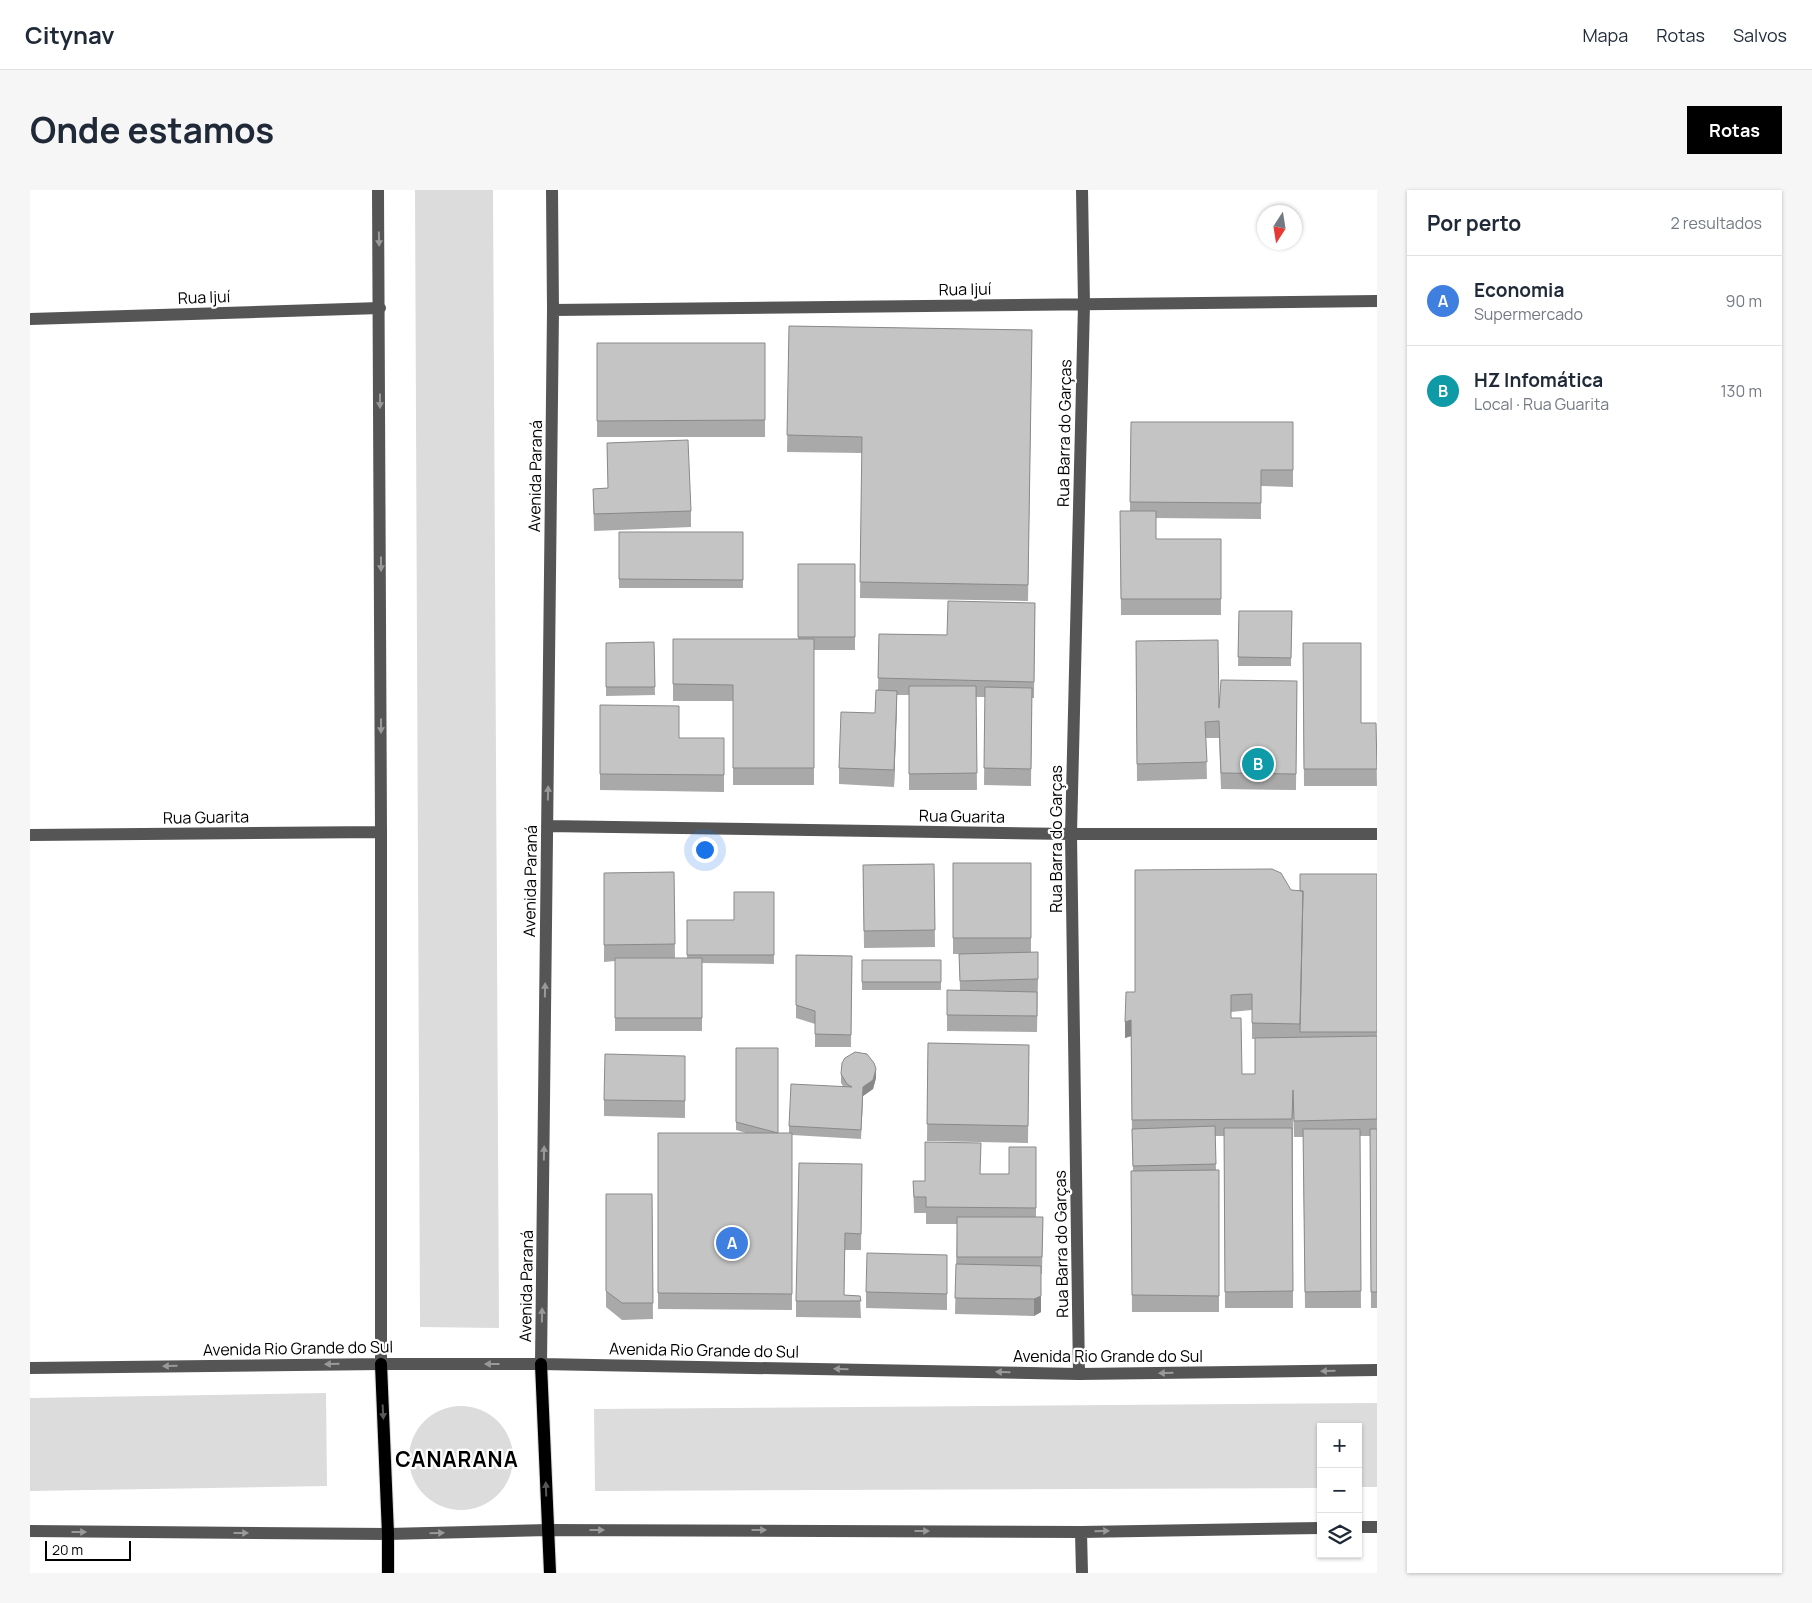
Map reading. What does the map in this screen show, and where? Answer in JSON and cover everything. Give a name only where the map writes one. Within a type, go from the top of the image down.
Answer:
[{"type":"main road","points":[[381,1364],[388,1573]]},
{"type":"main road","name":"Avenida Paraná","points":[[541,1364],[550,1573]]},
{"type":"street","points":[[378,190],[380,308],[381,1364]]},
{"type":"street","name":"Avenida Paraná","points":[[541,1364],[553,310],[552,190]]},
{"type":"street","name":"Rua Barra do Garças","points":[[1079,1374],[1071,834],[1084,304],[1082,190]]},
{"type":"street","name":"Rua Ijuí","points":[[553,310],[1377,301]]},
{"type":"street","name":"Rua Ijuí","points":[[30,319],[380,308]]},
{"type":"street","name":"Rua Guarita","points":[[547,826],[1071,834],[1377,834]]},
{"type":"street","name":"Rua Guarita","points":[[30,835],[381,832]]},
{"type":"street","name":"Avenida Rio Grande do Sul","points":[[30,1368],[541,1364],[1079,1374],[1377,1370]]},
{"type":"street","points":[[1362,1527],[1377,1527]]},
{"type":"street","points":[[30,1531],[388,1534],[548,1530],[1081,1532],[1317,1528]]},
{"type":"street","points":[[1081,1532],[1082,1573]]},
{"type":"shaded area","points":[[415,190],[493,190],[499,1328],[420,1327]]},
{"type":"shaded area","points":[[326,1393],[327,1486],[30,1491],[30,1398]]},
{"type":"shaded area","points":[[1377,1403],[1377,1487],[1362,1487],[1362,1423],[1317,1423],[1317,1488],[595,1491],[594,1409]]},
{"type":"shaded area","points":[[461,1406],[481,1410],[490,1415],[504,1429],[509,1438],[513,1458],[509,1478],[504,1487],[490,1501],[481,1506],[461,1510],[441,1506],[432,1501],[418,1487],[413,1478],[409,1458],[413,1438],[418,1429],[432,1415],[441,1410]]},
{"type":"building","points":[[789,326],[1032,330],[1028,585],[860,582],[862,437],[787,435]]},
{"type":"building","points":[[597,343],[765,343],[765,420],[597,421]]},
{"type":"building","points":[[1131,422],[1293,422],[1293,470],[1261,470],[1261,503],[1130,502]]},
{"type":"building","points":[[688,440],[691,511],[594,514],[593,489],[608,488],[607,443]]},
{"type":"building","points":[[1120,511],[1156,511],[1156,539],[1221,539],[1221,599],[1121,599]]},
{"type":"building","points":[[619,532],[743,532],[743,580],[619,579]]},
{"type":"building","points":[[798,564],[855,564],[855,637],[798,637]]},
{"type":"building","points":[[948,601],[1035,603],[1034,682],[878,678],[879,634],[947,635]]},
{"type":"building","points":[[1239,611],[1292,611],[1291,658],[1238,657]]},
{"type":"building","points":[[673,639],[814,639],[814,768],[733,768],[733,685],[673,684]]},
{"type":"building","points":[[1218,640],[1219,708],[1221,680],[1297,681],[1296,774],[1221,773],[1219,721],[1205,722],[1207,762],[1137,764],[1136,641]]},
{"type":"building","points":[[654,642],[655,687],[606,687],[606,643]]},
{"type":"building","points":[[1303,643],[1361,643],[1361,723],[1376,723],[1377,769],[1304,769]]},
{"type":"building","points":[[909,686],[976,686],[977,773],[909,774]]},
{"type":"building","points":[[985,687],[1032,688],[1031,769],[984,768]]},
{"type":"building","points":[[876,690],[897,691],[894,770],[839,768],[841,712],[875,713]]},
{"type":"building","points":[[600,705],[679,706],[679,738],[724,738],[724,775],[600,774]]},
{"type":"building","points":[[953,863],[1031,863],[1031,938],[953,938]]},
{"type":"building","points":[[934,864],[935,930],[864,931],[863,865]]},
{"type":"building","points":[[1272,869],[1281,873],[1291,890],[1303,891],[1300,1024],[1252,1023],[1252,994],[1231,995],[1231,1018],[1241,1018],[1242,1074],[1255,1074],[1255,1038],[1377,1036],[1377,1119],[1294,1121],[1293,1090],[1292,1119],[1132,1120],[1131,1020],[1125,1022],[1126,992],[1135,992],[1135,870]]},
{"type":"building","points":[[674,872],[675,944],[604,945],[604,873]]},
{"type":"building","points":[[1300,874],[1377,874],[1377,1032],[1300,1032],[1303,891],[1300,891]]},
{"type":"building","points":[[734,892],[774,892],[774,955],[687,955],[687,920],[734,920]]},
{"type":"building","points":[[1038,952],[1038,979],[960,981],[959,954]]},
{"type":"building","points":[[796,955],[852,956],[851,1035],[815,1034],[815,1011],[796,1005]]},
{"type":"building","points":[[615,958],[702,958],[702,1018],[615,1018]]},
{"type":"building","points":[[862,960],[941,960],[941,982],[862,982]]},
{"type":"building","points":[[947,990],[1037,992],[1037,1016],[947,1015]]},
{"type":"building","points":[[928,1043],[1029,1045],[1028,1126],[927,1124]]},
{"type":"building","points":[[736,1048],[778,1048],[778,1133],[736,1122]]},
{"type":"building","points":[[855,1052],[867,1054],[876,1069],[873,1080],[863,1087],[861,1130],[789,1126],[791,1084],[852,1087],[847,1084],[841,1074],[842,1063],[845,1058]]},
{"type":"building","points":[[605,1054],[685,1056],[685,1101],[604,1100]]},
{"type":"building","points":[[1215,1126],[1216,1164],[1133,1166],[1132,1129]]},
{"type":"building","points":[[1224,1128],[1292,1128],[1293,1291],[1225,1292]]},
{"type":"building","points":[[1303,1129],[1360,1129],[1361,1291],[1305,1292]]},
{"type":"building","points":[[1370,1129],[1377,1129],[1377,1292],[1371,1292]]},
{"type":"building","points":[[658,1133],[792,1133],[792,1294],[658,1293]]},
{"type":"building","points":[[925,1142],[981,1143],[980,1174],[1009,1174],[1009,1147],[1036,1147],[1036,1208],[926,1207],[926,1197],[914,1197],[913,1181],[925,1181]]},
{"type":"building","points":[[799,1163],[862,1164],[861,1234],[845,1233],[844,1295],[860,1296],[861,1301],[796,1301]]},
{"type":"building","points":[[1219,1170],[1219,1296],[1132,1295],[1131,1171]]},
{"type":"building","points":[[606,1194],[652,1194],[653,1303],[622,1303],[606,1291]]},
{"type":"building","points":[[957,1217],[1043,1217],[1042,1257],[957,1257]]},
{"type":"building","points":[[867,1253],[947,1255],[947,1294],[866,1292]]},
{"type":"building","points":[[956,1264],[1041,1266],[1041,1296],[1034,1299],[955,1298]]},
{"type":"place","name":"HZ Infomática","points":[[1258,764]]},
{"type":"place","name":"Economia","points":[[732,1243]]},
{"type":"district","name":"CANARANA","points":[[457,1459]]}]
